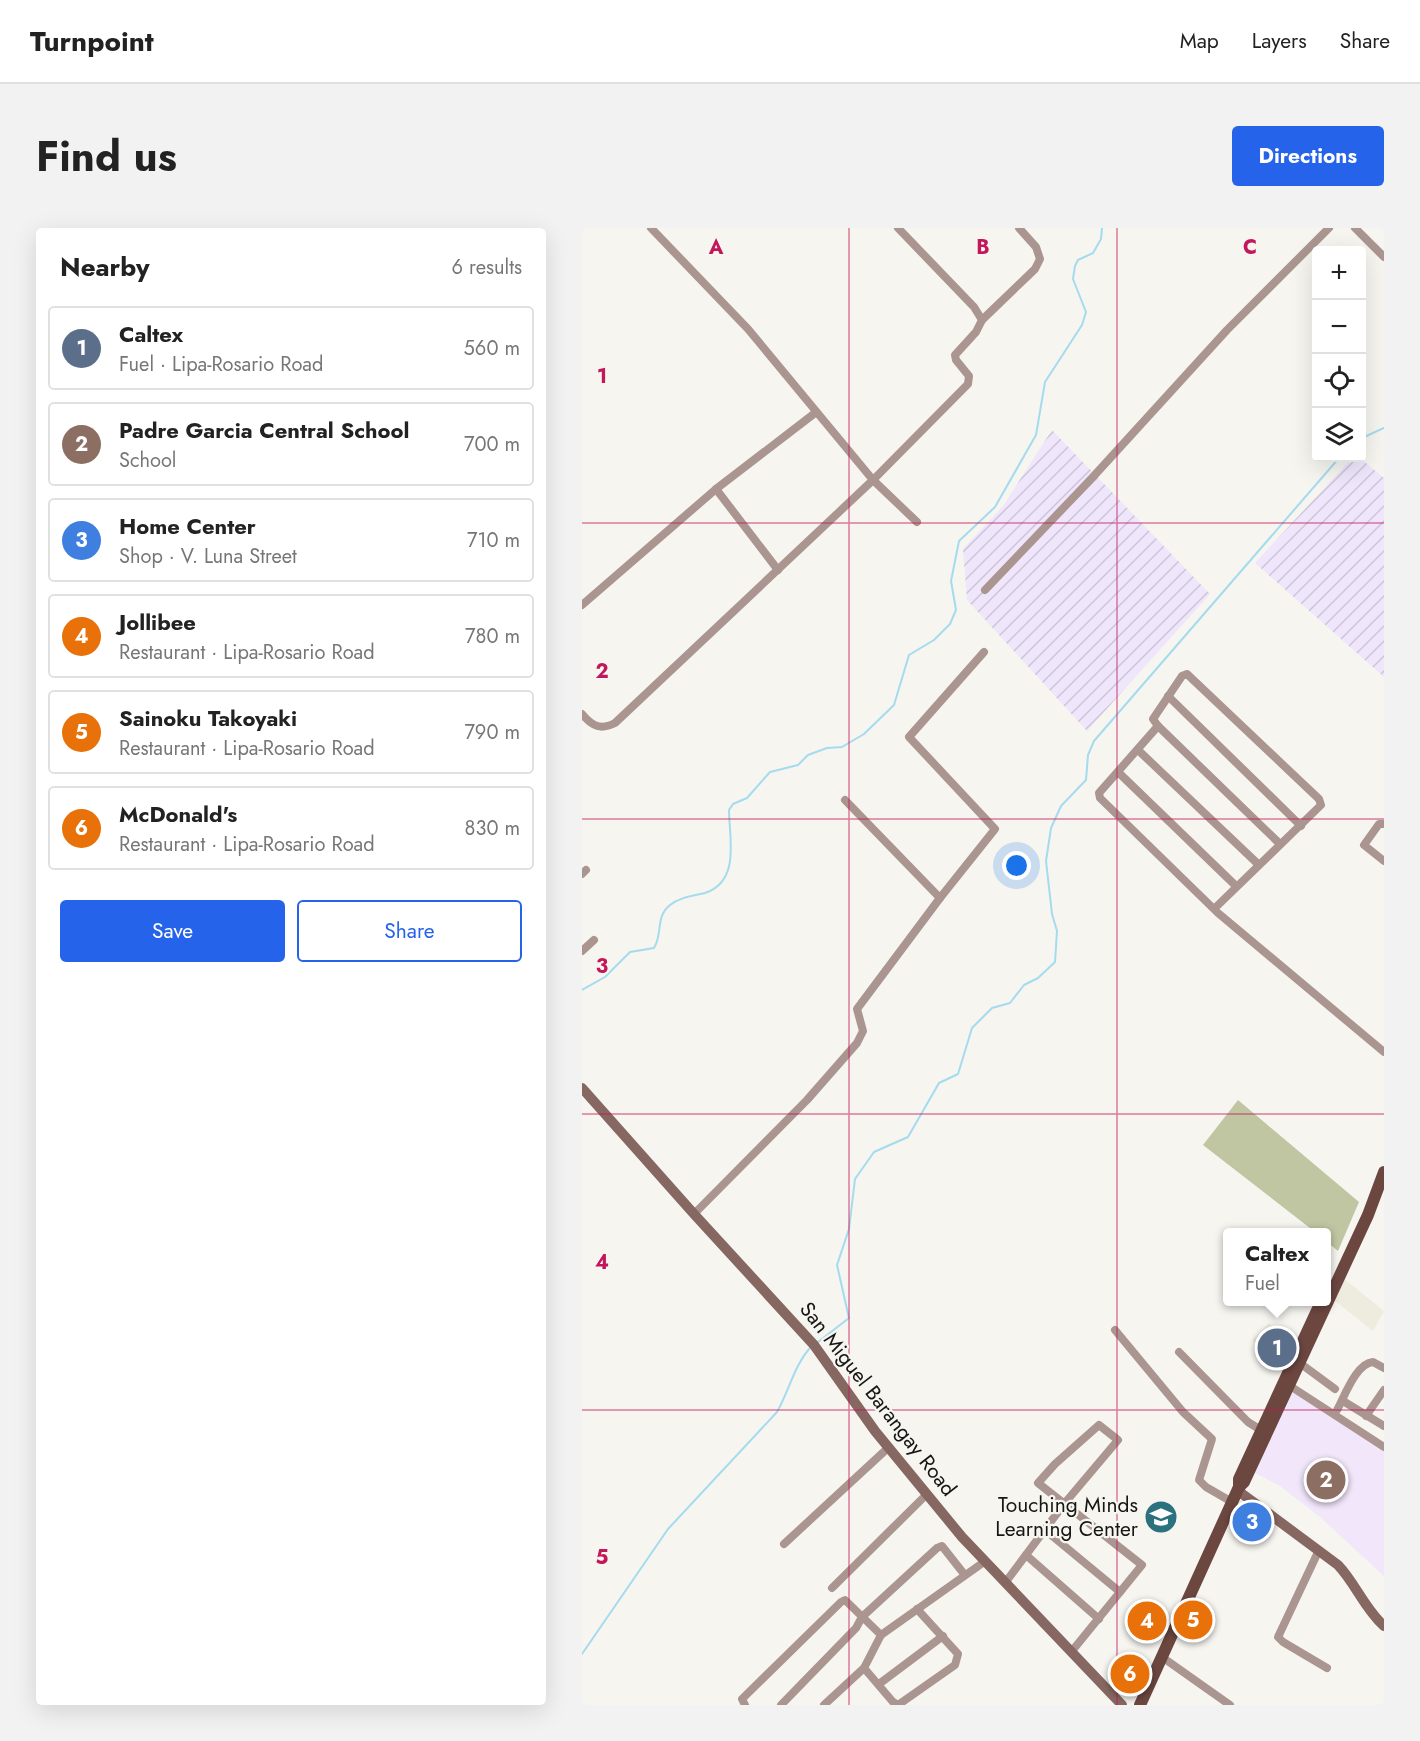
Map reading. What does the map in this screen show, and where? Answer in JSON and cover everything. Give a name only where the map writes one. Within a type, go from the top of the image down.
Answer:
[{"type":"main road","points":[[1331,1292],[1368,1215],[1372,1198],[1384,1172]]},
{"type":"main road","points":[[1331,1278],[1362,1211],[1372,1198]]},
{"type":"main road","points":[[1298,1361],[1319,1306]]},
{"type":"main road","points":[[1140,1705],[1238,1489],[1239,1479],[1324,1306]]},
{"type":"street","points":[[651,228],[748,329],[815,413],[873,480],[917,522]]},
{"type":"street","points":[[898,228],[974,307],[982,320]]},
{"type":"street","points":[[582,714],[596,727],[604,728],[615,723],[873,480],[968,384],[969,376],[956,360],[956,355],[976,332],[982,320],[1035,269],[1040,259],[1036,248],[1019,228]]},
{"type":"street","points":[[985,590],[1092,478],[1227,330],[1327,228]]},
{"type":"street","points":[[1355,228],[1384,257]]},
{"type":"street","points":[[582,605],[716,489],[815,413]]},
{"type":"street","points":[[716,489],[778,570]]},
{"type":"street","points":[[694,1215],[807,1100],[857,1043],[863,1031],[856,1009],[995,829],[909,737],[984,652]]},
{"type":"street","points":[[1215,908],[1321,805],[1318,799],[1191,676],[1187,674],[1182,676],[1153,719],[1280,844]]},
{"type":"street","points":[[1168,696],[1301,826]]},
{"type":"street","points":[[1158,726],[1099,793],[1101,798],[1215,908],[1295,979],[1384,1052]]},
{"type":"street","points":[[1138,750],[1259,865]]},
{"type":"street","points":[[1118,772],[1236,886]]},
{"type":"street","points":[[845,800],[940,898]]},
{"type":"street","points":[[1384,824],[1379,824],[1364,845],[1384,861]]},
{"type":"street","points":[[582,951],[594,940]]},
{"type":"street","name":"San Miguel Barangay Road","points":[[582,1088],[694,1215],[814,1345],[889,1448],[981,1560],[1122,1705]]},
{"type":"street","points":[[1114,1330],[1183,1412],[1209,1435],[1212,1444],[1199,1480],[1206,1487],[1232,1502]]},
{"type":"street","points":[[1179,1353],[1248,1422],[1264,1432]]},
{"type":"street","points":[[1298,1361],[1366,1416],[1384,1426]]},
{"type":"street","points":[[1337,1410],[1368,1362],[1384,1368]]},
{"type":"street","points":[[1287,1384],[1384,1447]]},
{"type":"street","points":[[1366,1416],[1384,1390]]},
{"type":"street","points":[[1005,1583],[1064,1504],[1118,1440],[1099,1425],[1055,1464],[1038,1483],[1064,1504],[1142,1565],[1072,1651]]},
{"type":"street","points":[[783,1544],[889,1448]]},
{"type":"street","points":[[1238,1489],[1319,1550],[1344,1572],[1368,1611],[1384,1626]]},
{"type":"street","points":[[832,1588],[927,1494]]},
{"type":"street","points":[[1045,1530],[1120,1592]]},
{"type":"street","points":[[781,1705],[856,1628],[862,1617],[937,1548],[942,1546],[966,1572]]},
{"type":"street","points":[[1319,1550],[1278,1635],[1283,1642],[1327,1668]]},
{"type":"street","points":[[1026,1555],[1099,1618]]},
{"type":"street","points":[[824,1705],[864,1668],[880,1635],[966,1572],[975,1570],[981,1560]]},
{"type":"street","points":[[745,1705],[742,1699],[841,1602],[845,1600],[880,1635]]},
{"type":"street","points":[[864,1668],[893,1702],[898,1704],[956,1665],[958,1654],[917,1609]]},
{"type":"street","points":[[879,1684],[943,1636]]},
{"type":"street","points":[[1162,1657],[1230,1705]]},
{"type":"shaded area","points":[[1052,430],[1210,594],[1087,731],[967,600],[963,549],[1003,506]]},
{"type":"shaded area","points":[[1348,462],[1365,462],[1384,478],[1384,677],[1255,563]]},
{"type":"shaded area","points":[[1343,1278],[1384,1311],[1373,1331],[1334,1300]]},
{"type":"shaded area","points":[[1269,1323],[1294,1345],[1282,1371],[1261,1354],[1264,1350],[1252,1340]]},
{"type":"shaded area","points":[[1292,1389],[1384,1449],[1384,1576],[1320,1517],[1280,1486],[1255,1473]]},
{"type":"green space","points":[[1238,1100],[1359,1202],[1338,1251],[1331,1245],[1331,1228],[1310,1228],[1203,1145]]},
{"type":"waterway","points":[[582,990],[605,977],[630,952],[654,948],[662,915],[670,905],[682,898],[705,893],[724,879],[730,857],[729,810],[733,804],[747,798],[770,772],[798,765],[808,755],[827,748],[842,747],[864,734],[894,705],[909,655],[934,640],[950,624],[956,610],[951,581],[959,541],[995,507],[1036,435],[1045,382],[1082,325],[1086,312],[1073,279],[1075,266],[1078,260],[1093,253],[1101,239],[1102,228]]},
{"type":"waterway","points":[[1366,436],[1384,428]]},
{"type":"waterway","points":[[818,1342],[849,1318],[837,1265],[849,1229],[855,1179],[874,1152],[908,1137],[939,1083],[958,1074],[972,1028],[992,1008],[1010,1003],[1024,985],[1038,978],[1055,962],[1057,931],[1052,914],[1046,861],[1051,828],[1061,806],[1086,780],[1088,755],[1094,741],[1336,462]]},
{"type":"waterway","points":[[582,1654],[668,1529],[777,1412],[804,1355],[810,1348]]},
{"type":"place","name":"Caltex","points":[[1277,1348]]},
{"type":"place","name":"Padre Garcia Central School","points":[[1326,1480]]},
{"type":"place","name":"Touching Minds Learning Center","points":[[1161,1517]]},
{"type":"place","name":"Home Center","points":[[1252,1522]]},
{"type":"place","name":"Sainoku Takoyaki","points":[[1193,1620]]},
{"type":"place","name":"Jollibee","points":[[1147,1621]]},
{"type":"place","name":"McDonald's","points":[[1130,1674]]}]
